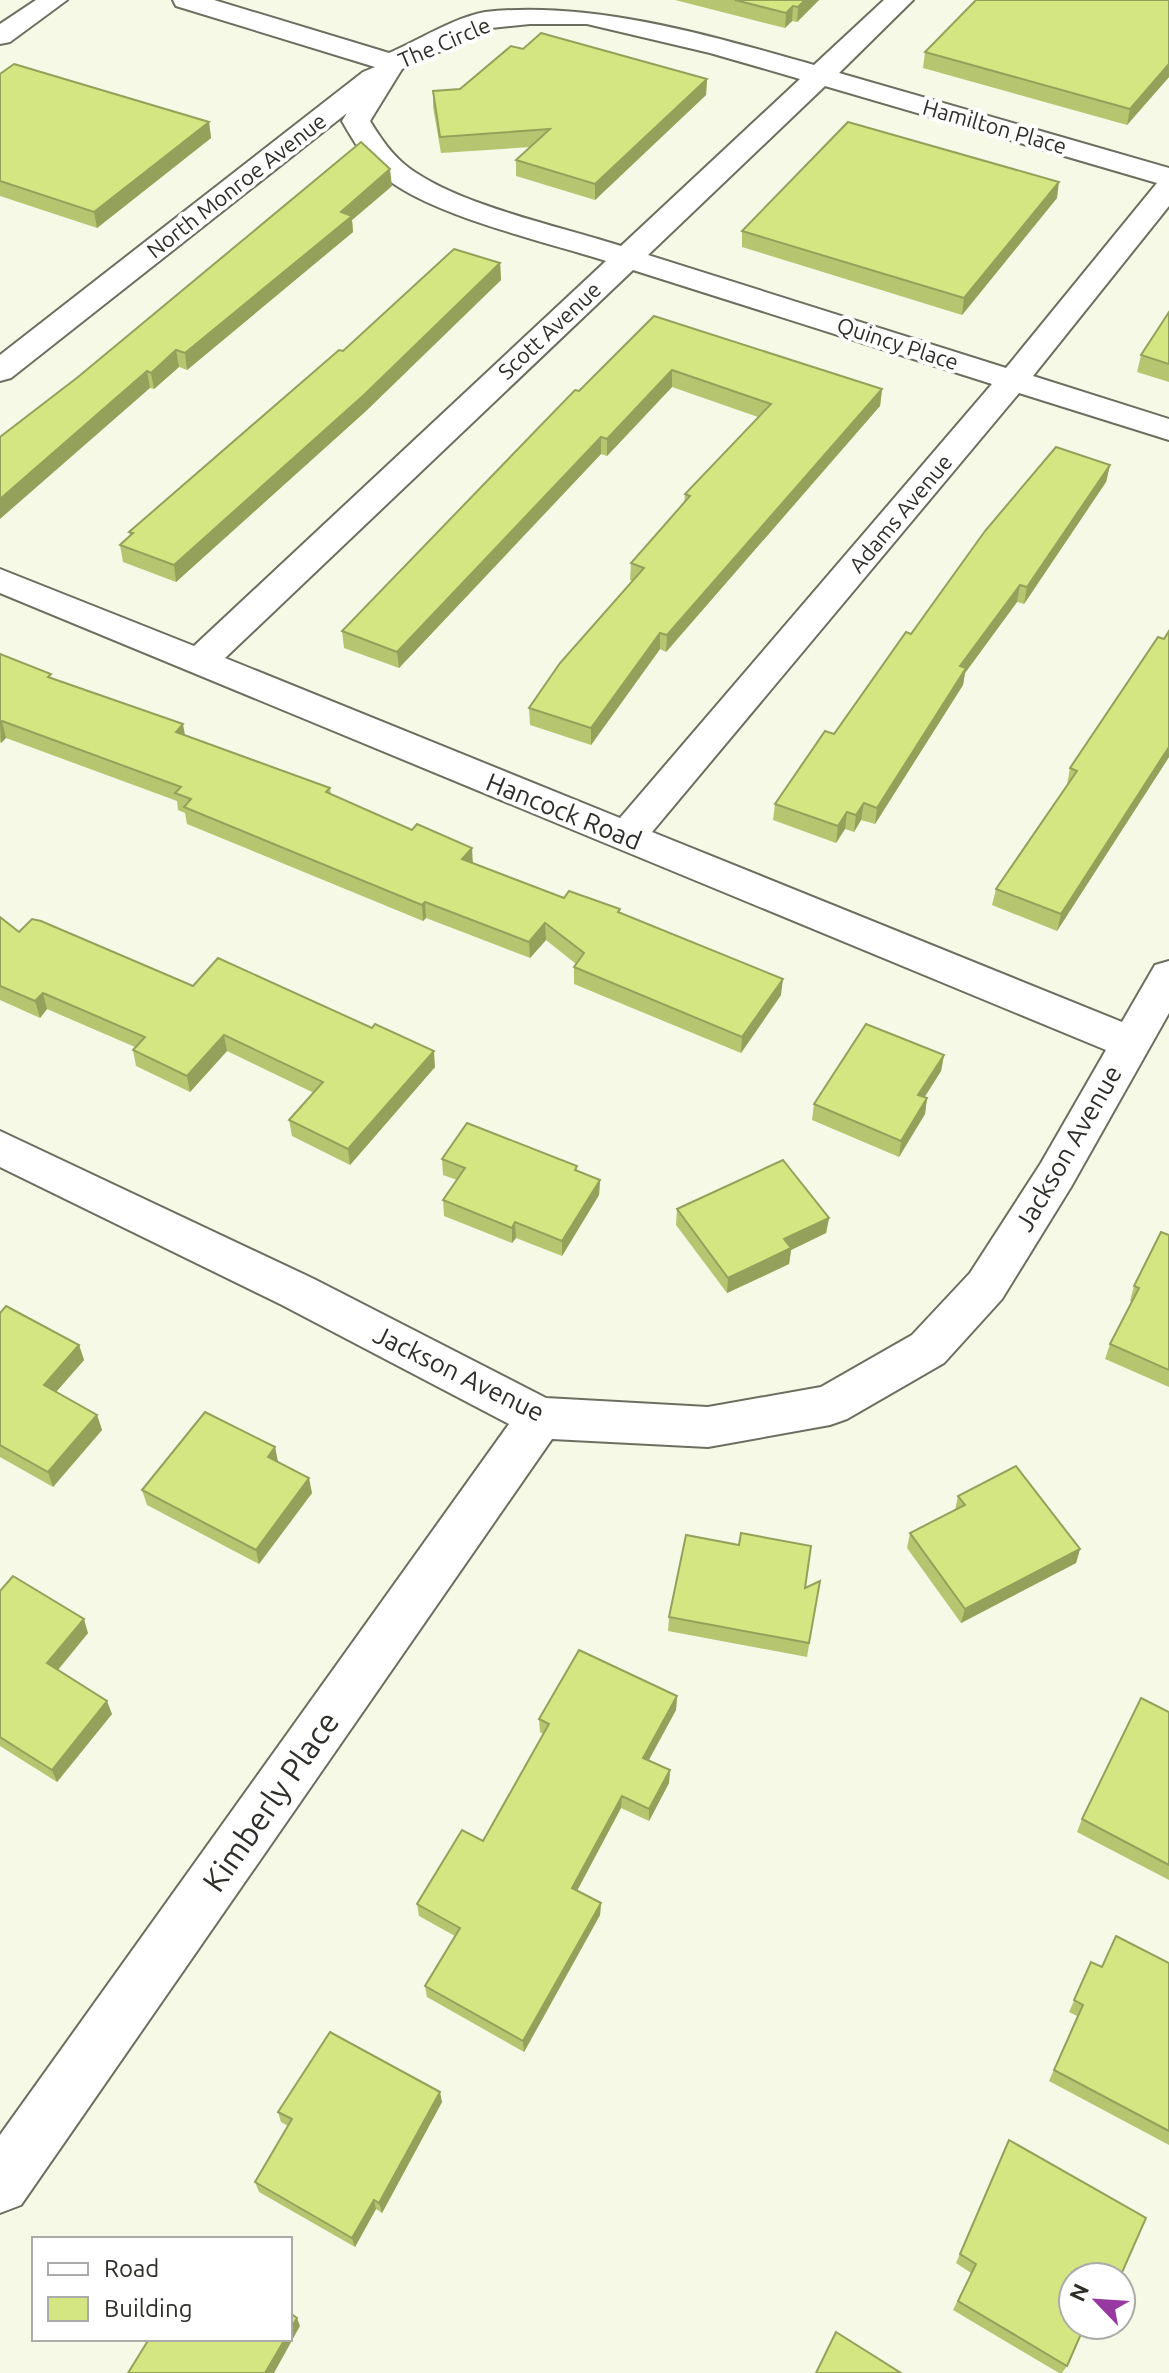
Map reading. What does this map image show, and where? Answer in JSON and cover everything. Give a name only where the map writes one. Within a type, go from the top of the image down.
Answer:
[{"type":"street","points":[[0,36],[54,0]]},
{"type":"street","points":[[186,0],[391,63]]},
{"type":"street","name":"North Monroe Avenue","points":[[0,371],[472,0]]},
{"type":"street","name":"Scott Avenue","points":[[199,662],[900,0]]},
{"type":"street","name":"The Circle","points":[[628,256],[414,186],[372,153],[356,121],[391,63],[486,20],[587,16],[646,27],[821,76]]},
{"type":"street","name":"Hamilton Place","points":[[821,76],[1169,177]]},
{"type":"street","name":"Adams Avenue","points":[[627,836],[1013,380],[1169,187]]},
{"type":"street","name":"Quincy Place","points":[[628,256],[1169,430]]},
{"type":"street","name":"Hancock Road","points":[[0,580],[1129,1042]]},
{"type":"street","name":"Jackson Avenue","points":[[0,1148],[298,1292],[540,1418],[708,1427],[830,1405],[928,1349],[986,1286],[1056,1175],[1169,976]]},
{"type":"street","name":"Kimberly Place","points":[[0,2184],[540,1418]]},
{"type":"building","points":[[735,0],[805,0],[786,13]]},
{"type":"building","points":[[976,0],[1169,0],[1169,64],[1130,109],[925,52]]},
{"type":"building","points":[[541,33],[707,79],[595,184],[516,160],[550,129],[440,137],[433,91],[460,89],[511,46],[523,49]]},
{"type":"building","points":[[14,64],[209,122],[94,212],[0,181],[0,74]]},
{"type":"building","points":[[848,122],[1059,182],[964,298],[742,231]]},
{"type":"building","points":[[361,142],[390,169],[341,212],[352,216],[185,353],[176,350],[151,373],[147,371],[0,499],[0,437],[78,377]]},
{"type":"building","points":[[454,249],[500,263],[365,394],[174,565],[120,545],[133,533],[129,532],[339,350],[343,351]]},
{"type":"building","points":[[1169,312],[1169,364],[1141,355]]},
{"type":"building","points":[[654,316],[882,389],[667,635],[660,633],[591,728],[529,708],[560,663],[644,568],[631,563],[690,496],[685,494],[771,404],[672,370],[607,439],[601,437],[397,652],[342,631],[575,390],[579,391]]},
{"type":"building","points":[[1056,447],[1110,465],[1027,587],[1020,585],[960,666],[966,668],[877,808],[864,803],[856,815],[847,812],[838,826],[775,804],[825,731],[834,734],[906,632],[911,634],[985,531]]},
{"type":"building","points":[[1169,631],[1169,747],[1061,914],[996,889],[1077,771],[1070,768],[1158,637],[1164,639]]},
{"type":"building","points":[[0,654],[51,674],[48,677],[183,724],[176,732],[330,788],[326,792],[412,830],[417,824],[472,848],[462,859],[564,898],[569,891],[620,909],[618,912],[783,979],[742,1037],[574,967],[584,953],[545,923],[529,942],[425,902],[422,905],[184,807],[191,799],[175,793],[181,787],[2,721],[0,723]]},
{"type":"building","points":[[0,917],[19,932],[32,919],[41,921],[193,986],[218,958],[372,1028],[375,1024],[434,1051],[348,1149],[289,1120],[323,1082],[224,1035],[187,1076],[133,1050],[145,1037],[43,993],[35,1001],[0,986]]},
{"type":"building","points":[[866,1024],[944,1055],[918,1095],[927,1098],[901,1141],[814,1104]]},
{"type":"building","points":[[467,1123],[577,1166],[575,1170],[600,1180],[562,1241],[515,1222],[512,1228],[443,1200],[465,1168],[442,1159]]},
{"type":"building","points":[[783,1160],[829,1218],[784,1239],[791,1248],[728,1278],[677,1209]]},
{"type":"building","points":[[1161,1232],[1169,1235],[1169,1370],[1110,1344],[1139,1288],[1134,1286]]},
{"type":"building","points":[[6,1306],[79,1345],[44,1385],[97,1415],[48,1472],[0,1445],[0,1313]]},
{"type":"building","points":[[205,1412],[275,1447],[268,1457],[309,1478],[256,1550],[142,1490]]},
{"type":"building","points":[[1016,1466],[1080,1549],[965,1609],[910,1533],[965,1505],[958,1496]]},
{"type":"building","points":[[741,1533],[811,1546],[805,1588],[820,1581],[809,1643],[669,1617],[686,1535],[739,1545]]},
{"type":"building","points":[[13,1576],[84,1619],[47,1663],[107,1701],[52,1770],[0,1737],[0,1591]]},
{"type":"building","points":[[579,1650],[677,1696],[643,1758],[670,1770],[649,1809],[622,1796],[572,1888],[601,1903],[523,2041],[425,1986],[460,1928],[417,1904],[462,1830],[483,1841],[549,1724],[539,1719]]},
{"type":"building","points":[[1141,1698],[1169,1712],[1169,1865],[1082,1819]]},
{"type":"building","points":[[1116,1936],[1169,1963],[1169,2131],[1054,2070],[1083,2005],[1074,2000],[1091,1962],[1102,1967]]},
{"type":"building","points":[[330,2032],[440,2092],[379,2203],[374,2200],[352,2238],[255,2182],[292,2119],[278,2112]]},
{"type":"building","points":[[1009,2140],[1146,2218],[1127,2261],[1057,2261],[1057,2341],[1078,2341],[1067,2366],[958,2301],[976,2264],[960,2254]]},
{"type":"building","points":[[836,2332],[901,2373],[816,2373]]},
{"type":"building","points":[[148,2341],[284,2341],[265,2373],[128,2373]]}]
